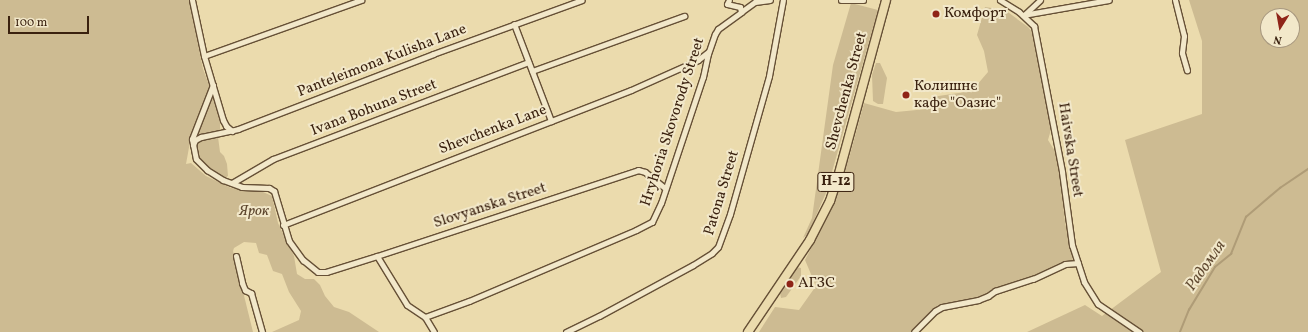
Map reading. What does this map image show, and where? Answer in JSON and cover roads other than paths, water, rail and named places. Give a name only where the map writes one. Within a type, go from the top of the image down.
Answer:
[{"type":"main road","name":"Shevchenka Street","points":[[748,332],[810,240],[830,201],[885,4]]},
{"type":"street","points":[[192,0],[204,56],[223,120],[226,126],[232,131]]},
{"type":"street","points":[[204,56],[361,0]]},
{"type":"street","name":"Panteleimona Kulisha Lane","points":[[193,145],[195,140],[232,131],[514,24],[582,0]]},
{"type":"street","points":[[751,0],[770,0]]},
{"type":"street","name":"Patona Street","points":[[566,332],[618,306],[698,262],[712,254],[718,247],[726,226],[770,70],[783,0]]},
{"type":"street","points":[[841,0],[863,0]]},
{"type":"street","name":"Haivska Street","points":[[1000,0],[1023,15],[1034,26],[1038,40],[1062,172],[1071,236],[1078,263],[1090,293],[1098,304],[1107,312],[1139,332]]},
{"type":"street","points":[[1023,15],[1040,0]]},
{"type":"street","points":[[1023,15],[1109,0]]},
{"type":"street","points":[[1175,0],[1184,36],[1182,53],[1187,70]]},
{"type":"street","points":[[727,1],[740,7],[741,12]]},
{"type":"street","name":"Hryhoria Skovorody Street","points":[[425,317],[469,301],[646,226],[655,217],[703,77],[708,51],[718,29],[751,4],[758,1]]},
{"type":"street","points":[[532,71],[684,16]]},
{"type":"street","points":[[514,24],[551,121]]},
{"type":"street","name":"Shevchenka Lane","points":[[283,224],[637,87],[698,60],[708,51]]},
{"type":"street","name":"Ivana Bohuna Street","points":[[232,183],[273,159],[528,62]]},
{"type":"street","points":[[213,85],[194,132],[194,155],[200,164],[210,172],[232,183],[242,187],[272,189],[275,192],[283,224]]},
{"type":"street","name":"Slovyanska Street","points":[[283,224],[289,241],[298,254],[318,272],[326,272],[638,170],[645,172],[665,188]]},
{"type":"street","points":[[236,256],[242,283],[246,290],[251,293],[262,332]]},
{"type":"street","points":[[376,256],[407,305],[425,317],[434,332]]},
{"type":"street","points":[[914,332],[935,311],[942,307],[978,300],[995,291],[1033,279],[1065,264],[1078,263]]},
{"type":"waterway","name":"Радомля","points":[[1180,332],[1189,310],[1215,267],[1231,254],[1246,217],[1280,188],[1308,169]]},
{"type":"place","name":"Комфорт","points":[[936,14]]},
{"type":"place","name":"Колишнє кафе \"Оазис\"","points":[[906,95]]},
{"type":"place","name":"АГЗС","points":[[790,284]]},
{"type":"park label","name":"Ярок","points":[[254,212]]}]
